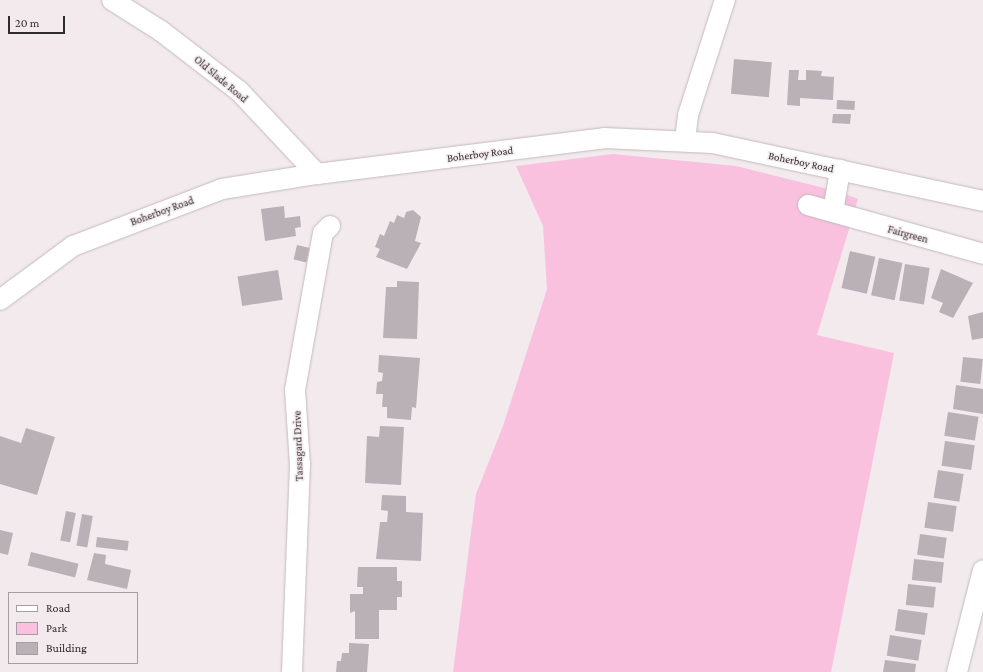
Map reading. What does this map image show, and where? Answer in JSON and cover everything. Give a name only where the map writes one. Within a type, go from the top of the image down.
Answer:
[{"type":"street","name":"Old Slade Road","points":[[112,0],[161,31],[239,92],[317,174]]},
{"type":"street","points":[[685,140],[688,115],[725,0]]},
{"type":"street","name":"Boherboy Road","points":[[0,300],[80,243],[222,189],[317,174],[604,138],[685,140],[713,143],[983,201]]},
{"type":"street","points":[[833,212],[840,170]]},
{"type":"street","name":"Fairgreen","points":[[808,205],[983,254]]},
{"type":"street","name":"Tassagard Drive","points":[[292,672],[300,466],[295,390],[323,233],[330,226]]},
{"type":"street","points":[[957,672],[983,570]]},
{"type":"green space","points":[[613,154],[736,166],[840,192],[858,199],[817,335],[894,353],[831,672],[453,672],[476,494],[503,426],[547,289],[543,226],[516,166]]},
{"type":"building","points":[[734,59],[772,62],[769,97],[731,94]]},
{"type":"building","points":[[789,70],[799,70],[798,80],[806,80],[806,70],[822,71],[821,76],[834,77],[833,100],[800,98],[800,106],[787,105]]},
{"type":"building","points":[[837,100],[855,101],[855,110],[837,109]]},
{"type":"building","points":[[833,114],[851,114],[850,124],[832,123]]},
{"type":"building","points":[[284,206],[285,218],[300,216],[301,227],[295,228],[296,236],[265,241],[261,209]]},
{"type":"building","points":[[413,210],[421,217],[415,241],[421,243],[407,269],[376,257],[380,249],[375,247],[380,234],[384,236],[390,221],[394,223],[397,215],[404,218],[406,212]]},
{"type":"building","points":[[297,245],[310,248],[306,263],[294,260]]},
{"type":"building","points":[[850,251],[875,257],[867,294],[841,288]]},
{"type":"building","points":[[879,258],[902,263],[895,300],[871,295]]},
{"type":"building","points":[[905,264],[930,268],[924,304],[899,301]]},
{"type":"building","points":[[941,269],[973,283],[953,318],[939,312],[943,303],[931,298]]},
{"type":"building","points":[[278,270],[283,300],[242,306],[238,276]]},
{"type":"building","points":[[397,281],[419,282],[417,339],[383,338],[386,287],[397,287]]},
{"type":"building","points":[[983,312],[983,338],[972,340],[968,316]]},
{"type":"building","points":[[379,355],[420,358],[416,408],[412,407],[411,420],[387,418],[387,407],[382,407],[383,394],[376,394],[377,382],[382,381],[383,373],[378,372]]},
{"type":"building","points":[[963,357],[983,359],[980,384],[960,382]]},
{"type":"building","points":[[956,385],[983,389],[983,414],[953,409]]},
{"type":"building","points":[[948,412],[979,417],[975,441],[944,436]]},
{"type":"building","points":[[380,426],[404,427],[401,485],[365,483],[367,436],[379,437]]},
{"type":"building","points":[[26,428],[55,437],[37,495],[0,484],[0,436],[21,443]]},
{"type":"building","points":[[945,441],[975,445],[971,470],[942,466]]},
{"type":"building","points":[[938,470],[964,474],[959,502],[934,498]]},
{"type":"building","points":[[382,495],[406,496],[406,512],[423,513],[421,561],[376,559],[380,522],[387,522],[388,511],[381,510]]},
{"type":"building","points":[[928,502],[957,506],[953,532],[924,528]]},
{"type":"building","points":[[66,511],[76,513],[70,542],[60,540]]},
{"type":"building","points":[[82,514],[93,516],[87,547],[76,546]]},
{"type":"building","points":[[0,530],[13,533],[8,555],[0,553]]},
{"type":"building","points":[[920,534],[947,538],[944,559],[917,555]]},
{"type":"building","points":[[97,537],[129,541],[128,551],[96,547]]},
{"type":"building","points":[[31,552],[79,564],[75,577],[28,566]]},
{"type":"building","points":[[94,553],[106,555],[105,564],[131,570],[127,589],[87,580]]},
{"type":"building","points":[[914,559],[944,562],[942,583],[912,580]]},
{"type":"building","points":[[358,567],[397,567],[397,581],[402,581],[402,597],[397,597],[397,610],[379,610],[379,639],[355,639],[355,611],[350,613],[350,594],[363,594],[363,587],[357,587]]},
{"type":"building","points":[[908,584],[936,587],[934,608],[906,605]]},
{"type":"building","points":[[898,609],[928,613],[925,635],[895,631]]},
{"type":"building","points":[[890,635],[922,640],[918,661],[887,656]]},
{"type":"building","points":[[349,643],[369,644],[367,672],[336,672],[337,661],[341,661],[342,653],[349,653]]},
{"type":"building","points":[[885,660],[916,664],[915,672],[883,672]]}]
